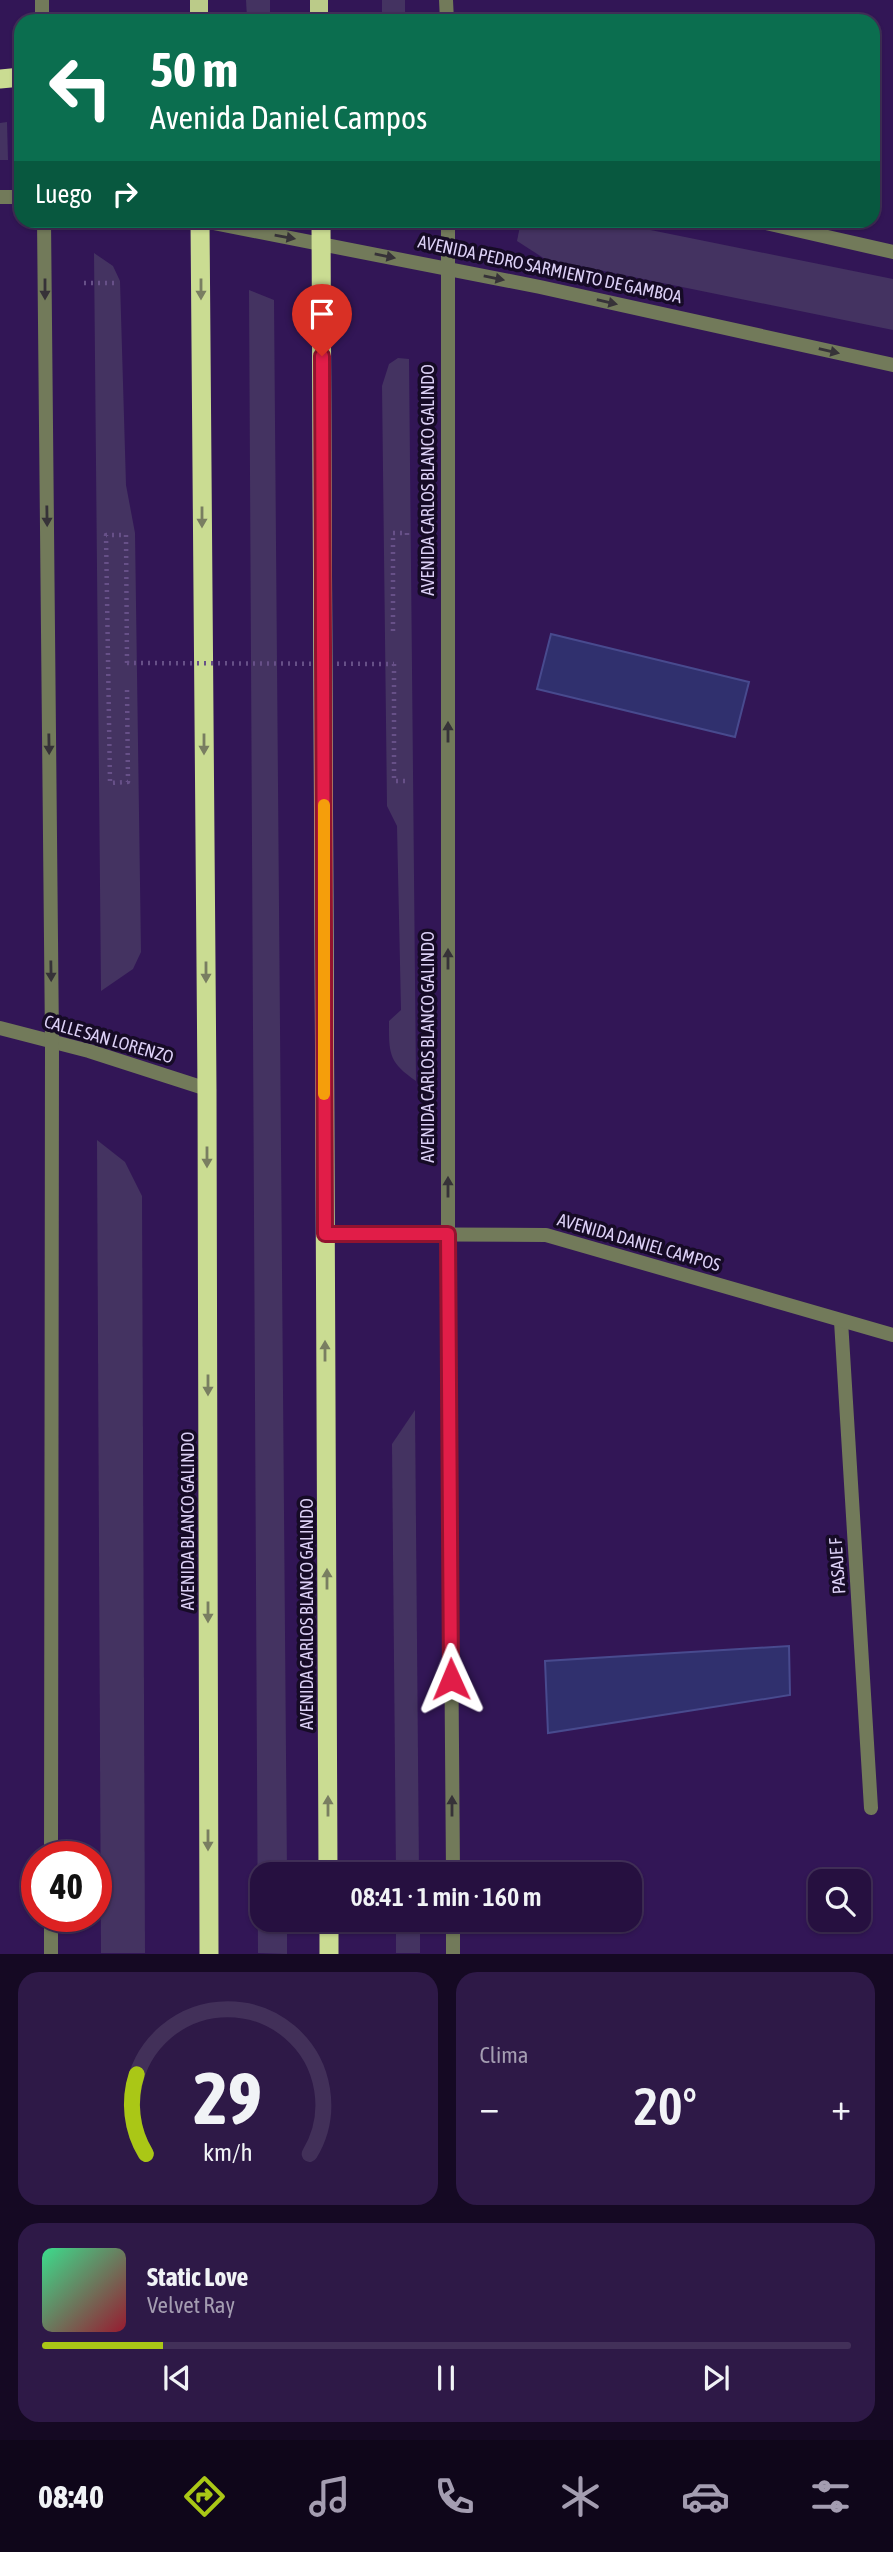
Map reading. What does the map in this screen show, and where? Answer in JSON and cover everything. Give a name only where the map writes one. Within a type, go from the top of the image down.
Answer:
[{"type":"highway","points":[[199,228],[207,1089]]},
{"type":"highway","name":"AVENIDA CARLOS BLANCO GALINDO","points":[[321,228],[328,1862]]},
{"type":"highway","name":"AVENIDA BLANCO GALINDO","points":[[207,1089],[209,1954]]},
{"type":"highway","points":[[329,1932],[329,1954]]},
{"type":"street","points":[[44,228],[52,1042],[51,1841]]},
{"type":"street","name":"AVENIDA PEDRO SARMIENTO DE GAMBOA","points":[[238,228],[448,268],[893,365]]},
{"type":"street","name":"AVENIDA CARLOS BLANCO GALINDO","points":[[448,228],[448,1234],[453,1862]]},
{"type":"street","points":[[788,228],[893,252]]},
{"type":"street","name":"CALLE SAN LORENZO","points":[[0,1028],[89,1051],[207,1089]]},
{"type":"street","name":"AVENIDA DANIEL CAMPOS","points":[[325,1234],[546,1235],[893,1335]]},
{"type":"street","name":"PASAJE F","points":[[841,1321],[872,1808]]},
{"type":"street","points":[[51,1932],[51,1954]]},
{"type":"street","points":[[453,1932],[453,1954]]},
{"type":"path","points":[[83,283],[114,283]]},
{"type":"path","points":[[393,631],[393,533],[407,533],[407,547]]},
{"type":"path","points":[[127,689],[128,782],[110,783],[106,535],[126,535],[127,663],[394,664],[394,781],[408,781],[408,768]]},
{"type":"shaded area","points":[[246,0],[270,0],[270,14],[247,14]]},
{"type":"shaded area","points":[[382,0],[405,0],[405,14],[382,14]]},
{"type":"shaded area","points":[[7,122],[8,160],[0,160],[0,123]]},
{"type":"shaded area","points":[[520,228],[641,228],[893,279],[893,330],[545,259],[517,241]]},
{"type":"shaded area","points":[[94,253],[113,266],[120,281],[126,485],[135,533],[141,952],[133,969],[101,991]]},
{"type":"shaded area","points":[[249,290],[274,300],[287,1862],[258,1862]]},
{"type":"shaded area","points":[[398,358],[409,359],[416,1081],[395,1062],[390,1049],[389,1032],[389,1021],[401,1010],[397,826],[387,806],[382,386],[389,364]]},
{"type":"shaded area","points":[[97,1140],[125,1162],[142,1196],[145,1953],[101,1953],[101,1932],[112,1932],[112,1841],[100,1841]]},
{"type":"shaded area","points":[[415,1410],[419,1862],[396,1862],[392,1444]]},
{"type":"shaded area","points":[[258,1932],[287,1932],[287,1954],[258,1953]]},
{"type":"shaded area","points":[[396,1932],[420,1932],[420,1953],[396,1953]]},
{"type":"building","points":[[551,634],[749,682],[735,737],[537,689]]},
{"type":"building","points":[[789,1646],[790,1695],[548,1733],[545,1661]]},
{"type":"slow traffic","points":[[324,805],[324,1094]]},
{"type":"route","points":[[322,356],[325,1234],[448,1234],[451,1679]]}]
